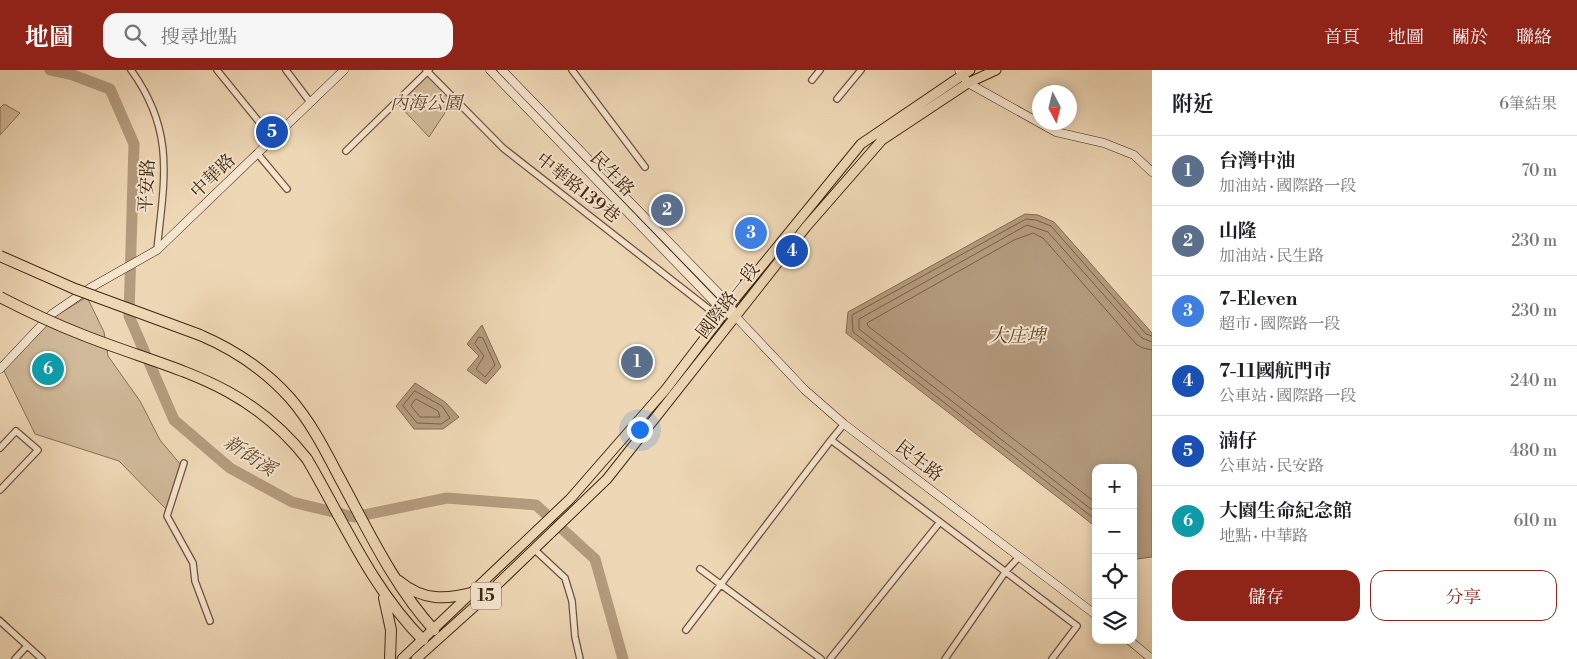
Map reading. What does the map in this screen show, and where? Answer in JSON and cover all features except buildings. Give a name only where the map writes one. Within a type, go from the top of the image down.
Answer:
[{"type":"highway","points":[[0,256],[75,289],[222,344],[253,363],[290,398],[316,434],[393,575],[417,612],[434,630]]},
{"type":"highway","points":[[0,297],[84,335],[197,375],[245,401],[287,435],[307,458],[378,584],[405,623],[423,640]]},
{"type":"highway","points":[[393,575],[417,594],[430,597],[449,598],[475,592]]},
{"type":"highway","points":[[378,584],[389,618],[392,641],[390,659]]},
{"type":"main road","name":"中華路","points":[[0,369],[52,314],[157,250],[344,70]]},
{"type":"main road","name":"民生路","points":[[490,70],[724,312],[736,317]]},
{"type":"main road","name":"民生路","points":[[502,70],[730,304],[736,317],[805,390],[844,424],[1092,612]]},
{"type":"main road","name":"國際路一段","points":[[534,550],[607,479],[806,226],[882,140],[968,84],[996,70]]},
{"type":"main road","name":"國際路一段","points":[[475,592],[585,482],[666,389],[730,304],[861,144],[964,71]]},
{"type":"main road","points":[[964,71],[968,84],[1056,132],[1104,143],[1134,155],[1152,172]]},
{"type":"main road","name":"15","points":[[416,659],[534,550]]},
{"type":"main road","name":"15","points":[[403,659],[475,592]]},
{"type":"main road","points":[[423,640],[437,641],[434,630]]},
{"type":"main road","points":[[1134,644],[1152,659]]},
{"type":"street","name":"平安路","points":[[131,70],[142,86],[156,114],[163,146],[165,163],[157,250]]},
{"type":"street","points":[[217,70],[273,139]]},
{"type":"street","points":[[286,70],[310,102]]},
{"type":"street","points":[[572,70],[645,167]]},
{"type":"street","points":[[812,80],[820,70]]},
{"type":"street","points":[[837,99],[861,70]]},
{"type":"street","points":[[346,150],[428,71]]},
{"type":"street","name":"中華路139巷","points":[[428,71],[503,148],[710,310],[724,312]]},
{"type":"street","points":[[258,153],[287,189]]},
{"type":"street","points":[[686,630],[844,424]]},
{"type":"street","points":[[0,448],[16,431],[38,450],[0,490]]},
{"type":"street","points":[[831,440],[1077,626],[1052,659]]},
{"type":"street","points":[[184,463],[167,516],[193,563],[195,581],[210,621]]},
{"type":"street","points":[[830,659],[940,522]]},
{"type":"street","points":[[534,550],[565,578],[572,601],[574,637],[580,659]]},
{"type":"street","points":[[945,659],[1006,571],[1019,557]]},
{"type":"street","points":[[700,569],[722,583],[821,659]]},
{"type":"street","points":[[0,621],[42,659]]},
{"type":"street","points":[[15,659],[28,646]]},
{"type":"green space","name":"內海公園","points":[[428,72],[454,99],[429,137],[396,102]]},
{"type":"green space","points":[[4,104],[20,113],[0,135],[0,108]]},
{"type":"green space","points":[[87,297],[104,332],[108,356],[140,401],[160,440],[181,465],[179,487],[166,509],[119,461],[35,434],[2,367],[44,323]]},
{"type":"water","name":"大庄埤","points":[[1025,214],[1038,215],[1054,222],[1152,333],[1152,557],[1137,559],[1137,464],[1092,464],[1092,524],[846,333],[848,312]]},
{"type":"water","points":[[482,325],[501,367],[486,384],[467,370],[479,356],[467,344]]},
{"type":"water","points":[[415,383],[445,402],[459,417],[443,429],[414,429],[396,406]]},
{"type":"waterway","name":"新街溪","points":[[50,70],[73,75],[110,89],[134,144],[129,316],[174,420],[230,468],[292,502],[354,517],[447,498],[536,505],[595,559],[623,659]]},
{"type":"waterway","points":[[0,617],[9,625]]},
{"type":"place","name":"湳仔","points":[[272,132]]},
{"type":"place","name":"山隆","points":[[667,210]]},
{"type":"place","name":"7-Eleven","points":[[751,233]]},
{"type":"place","name":"7-11國航門市","points":[[792,251]]},
{"type":"place","name":"台灣中油","points":[[637,362]]},
{"type":"place","name":"大園生命紀念館","points":[[48,369]]}]
